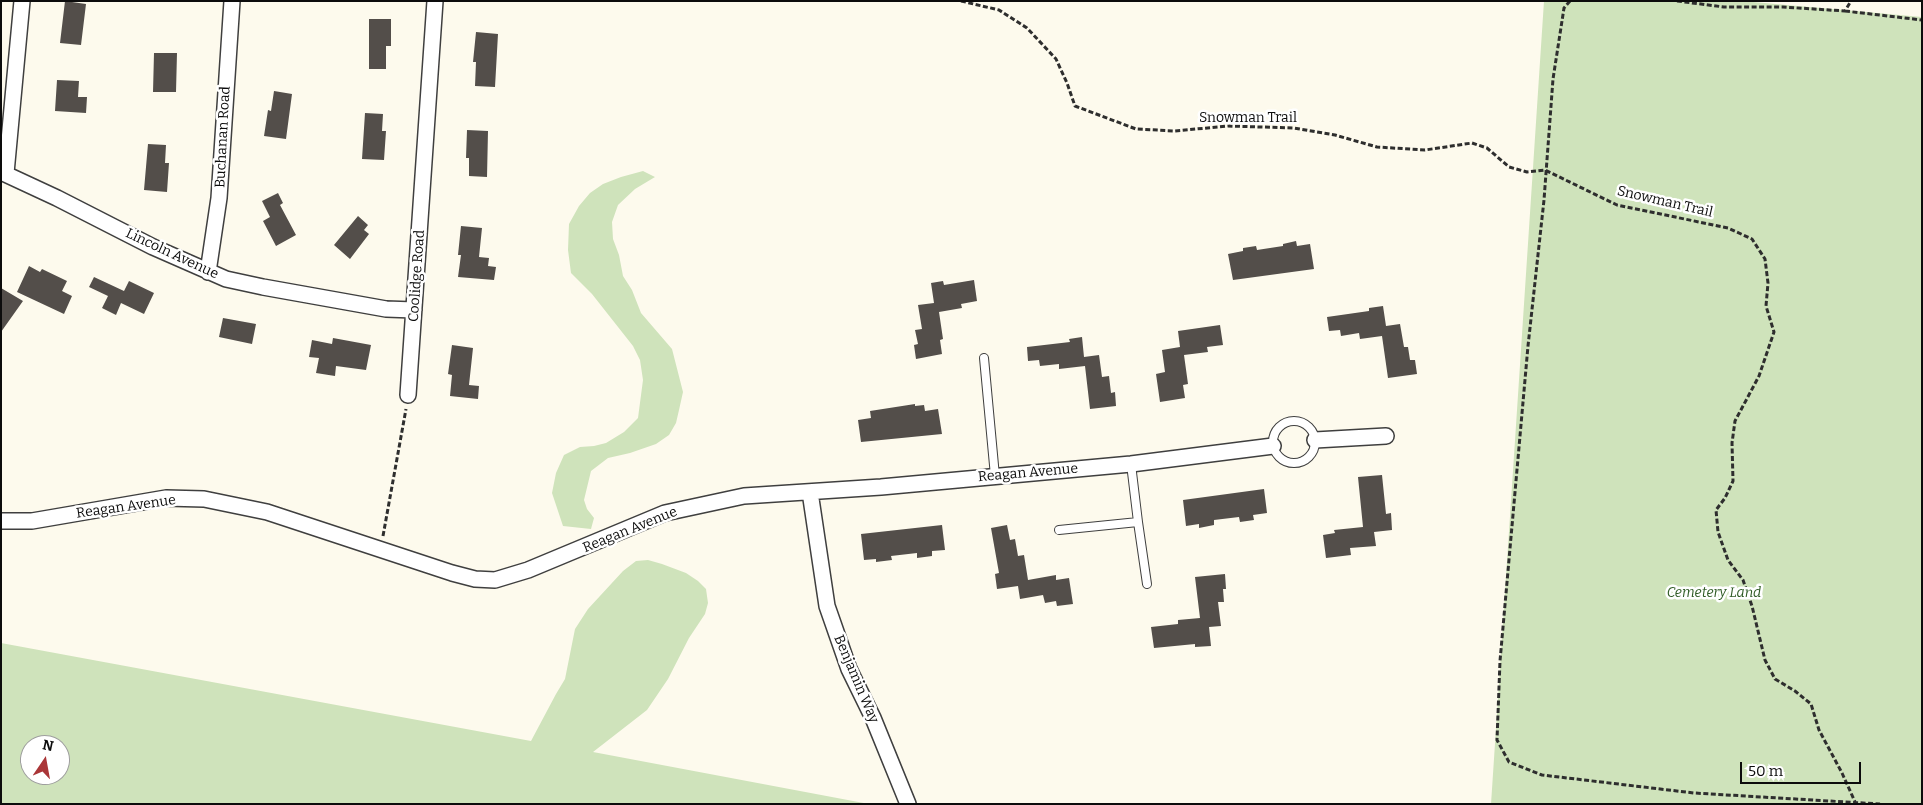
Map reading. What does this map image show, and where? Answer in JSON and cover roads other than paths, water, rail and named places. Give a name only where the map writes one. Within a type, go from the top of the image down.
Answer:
[{"type":"street","points":[[4,172],[22,1]]},
{"type":"street","name":"Buchanan Road","points":[[208,272],[219,198],[232,1]]},
{"type":"street","name":"Coolidge Road","points":[[408,395],[435,1]]},
{"type":"street","name":"Lincoln Avenue","points":[[4,172],[153,247],[226,279],[386,309],[414,310]]},
{"type":"street","points":[[1315,440],[1386,436]]},
{"type":"street","name":"Reagan Avenue","points":[[1,521],[32,522],[166,498],[204,499],[267,512],[475,579],[495,580],[528,570],[665,513],[744,496],[880,487],[1131,464],[1273,446]]},
{"type":"street","name":"Benjamin Way","points":[[810,492],[827,606],[849,669],[873,718],[908,804]]},
{"type":"lane","points":[[984,358],[995,476]]},
{"type":"lane","points":[[1294,421],[1308,427],[1313,433],[1315,440],[1310,456],[1304,461],[1296,463],[1281,459],[1273,446],[1278,428],[1294,421]]},
{"type":"lane","points":[[1131,464],[1147,584]]},
{"type":"lane","points":[[1059,530],[1138,522]]},
{"type":"park label","name":"Cemetery Land","points":[[1714,593]]}]
